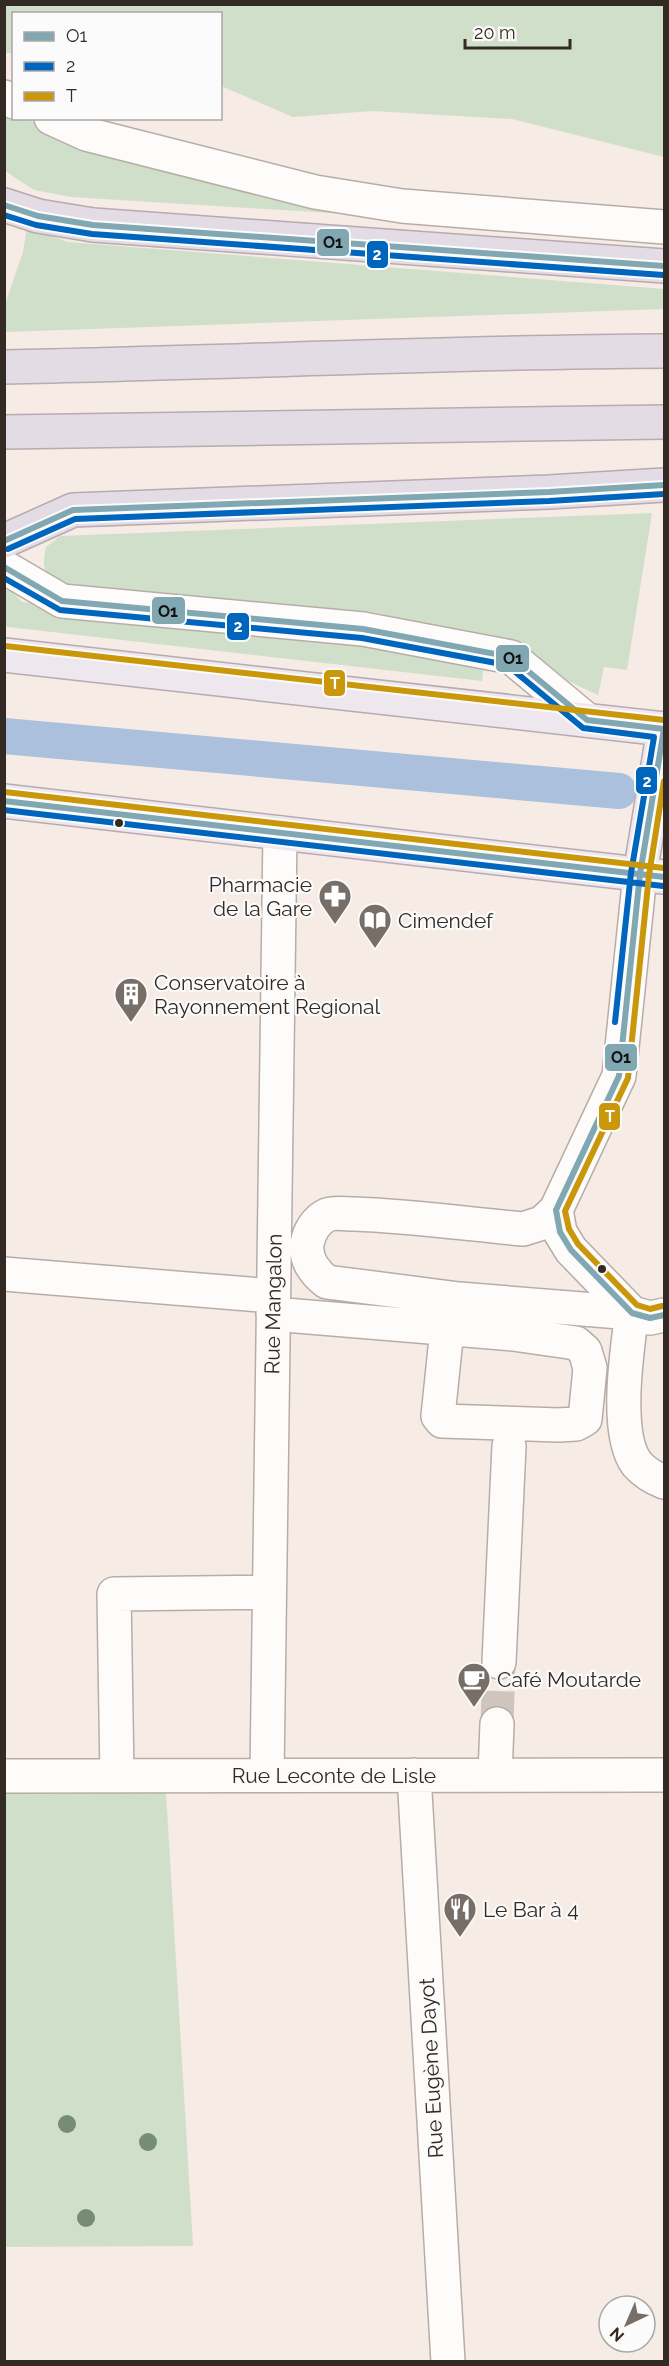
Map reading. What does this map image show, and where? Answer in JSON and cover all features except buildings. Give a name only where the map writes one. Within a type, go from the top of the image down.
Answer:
[{"type":"highway","points":[[4,205],[38,216],[93,225],[664,266]]},
{"type":"highway","points":[[4,367],[538,352],[664,351]]},
{"type":"highway","points":[[4,432],[664,422]]},
{"type":"highway","points":[[4,541],[73,510],[549,492],[664,485]]},
{"type":"main road","points":[[4,655],[664,729],[652,876],[4,801]]},
{"type":"street","points":[[55,120],[86,134],[315,192],[402,206],[664,227]]},
{"type":"street","points":[[4,567],[62,601],[363,629],[511,657],[587,720]]},
{"type":"street","name":"Rue Mangalon","points":[[267,1775],[280,833]]},
{"type":"street","points":[[652,876],[619,1076],[556,1210],[542,1223],[523,1229],[376,1215],[329,1214],[318,1222],[310,1233],[307,1247],[309,1261],[316,1273],[327,1282],[459,1299],[632,1313],[650,1318],[664,1315]]},
{"type":"street","points":[[556,1210],[560,1232],[571,1250],[632,1313],[624,1413],[629,1446],[637,1464],[650,1476],[664,1482]]},
{"type":"street","points":[[4,1274],[576,1343],[585,1351],[590,1368],[585,1419],[576,1424],[558,1425],[442,1421],[438,1416],[447,1329]]},
{"type":"street","points":[[499,1662],[509,1446]]},
{"type":"street","points":[[117,1776],[114,1594],[269,1593]]},
{"type":"street","points":[[495,1775],[497,1724]]},
{"type":"street","name":"Rue Eugène Dayot","points":[[414,1775],[448,2361]]},
{"type":"street","name":"Rue Leconte de Lisle","points":[[4,1776],[664,1775]]},
{"type":"green space","points":[[5,4],[664,5],[664,157],[512,119],[372,111],[293,117],[222,86],[222,12],[12,12],[12,53],[5,53]]},
{"type":"green space","points":[[4,107],[12,111],[12,120],[29,120],[74,141],[162,171],[395,217],[71,197],[34,190],[5,171]]},
{"type":"green space","points":[[27,227],[68,242],[664,289],[664,309],[5,332],[5,304],[23,252]]},
{"type":"green space","points":[[652,513],[627,670],[604,667],[598,695],[526,661],[509,645],[373,612],[64,589],[48,576],[44,567],[46,547],[60,536]]},
{"type":"green space","points":[[4,583],[22,602],[484,661],[482,681],[8,627],[5,626]]},
{"type":"green space","points":[[4,1776],[165,1776],[193,2246],[5,2247]]},
{"type":"waterway","points":[[4,736],[619,791]]},
{"type":"tunnel","points":[[497,1724],[499,1662]]},
{"type":"transit line","name":"O1","points":[[4,205],[38,216],[93,225],[664,266]]},
{"type":"transit line","name":"2","points":[[4,215],[36,225],[92,234],[663,275]]},
{"type":"transit line","name":"O1","points":[[4,541],[73,510],[549,492],[664,485]]},
{"type":"transit line","name":"2","points":[[8,549],[75,519],[549,501],[664,494]]},
{"type":"transit line","name":"O1","points":[[4,567],[62,601],[363,629],[511,657],[587,720],[664,729]]},
{"type":"transit line","name":"2","points":[[4,578],[60,610],[362,638],[507,665],[583,728],[654,737],[631,873],[615,1022]]},
{"type":"transit line","name":"T","points":[[5,646],[664,720]]},
{"type":"transit line","name":"O1","points":[[664,729],[640,874],[619,1076],[556,1210],[560,1232],[571,1250],[632,1313],[650,1318],[664,1315]]},
{"type":"transit line","name":"T","points":[[662,1306],[650,1309],[637,1305],[578,1244],[569,1229],[565,1211],[628,1078],[649,875],[664,781]]},
{"type":"transit line","name":"T","points":[[5,792],[664,868]]},
{"type":"transit line","name":"O1","points":[[4,801],[664,877]]},
{"type":"transit line","name":"2","points":[[4,810],[663,886]]},
{"type":"place","name":"Pharmacie de la Gare","points":[[335,925]]},
{"type":"place","name":"Cimendef","points":[[375,949]]},
{"type":"place","name":"Conservatoire à Rayonnement Regional","points":[[131,1023]]},
{"type":"place","name":"Café Moutarde","points":[[474,1708]]},
{"type":"place","name":"Le Bar à 4","points":[[460,1938]]}]
